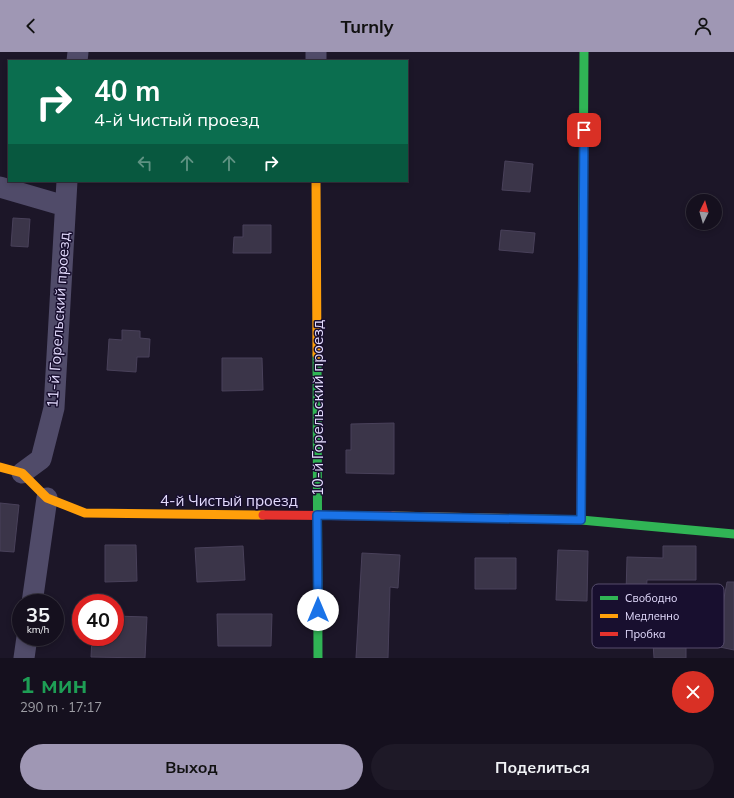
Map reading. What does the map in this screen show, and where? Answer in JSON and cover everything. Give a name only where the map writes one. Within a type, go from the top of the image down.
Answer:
[{"type":"street","points":[[581,520],[584,52]]},
{"type":"street","name":"11-й Горельский проезд","points":[[22,473],[41,459],[54,408],[67,182]]},
{"type":"street","name":"10-й Горельский проезд","points":[[316,182],[318,658]]},
{"type":"street","points":[[0,187],[65,206]]},
{"type":"street","name":"4-й Чистый проезд","points":[[0,467],[22,473],[47,498],[85,513],[317,515],[581,520],[734,534]]},
{"type":"street","points":[[33,594],[47,498]]},
{"type":"street","points":[[24,658],[26,646]]},
{"type":"building","points":[[505,161],[533,164],[530,192],[502,190]]},
{"type":"building","points":[[13,218],[30,219],[28,247],[11,246]]},
{"type":"building","points":[[243,225],[271,225],[271,253],[233,253],[234,237],[243,237]]},
{"type":"building","points":[[501,230],[535,233],[533,253],[499,250]]},
{"type":"building","points":[[122,330],[140,331],[140,338],[150,339],[149,357],[137,357],[136,372],[107,370],[109,339],[122,340]]},
{"type":"building","points":[[222,358],[262,358],[263,390],[222,391]]},
{"type":"building","points":[[394,423],[394,474],[346,473],[346,450],[351,450],[351,424]]},
{"type":"building","points":[[0,503],[19,505],[14,552],[0,551]]},
{"type":"building","points":[[105,545],[136,545],[137,581],[105,582]]},
{"type":"building","points":[[243,546],[245,580],[197,582],[195,548]]},
{"type":"building","points":[[663,546],[696,546],[696,580],[647,580],[647,584],[626,584],[627,557],[663,558]]},
{"type":"building","points":[[558,550],[588,551],[587,601],[556,600]]},
{"type":"building","points":[[362,553],[400,555],[398,588],[390,587],[388,658],[356,658]]},
{"type":"building","points":[[475,558],[516,558],[516,589],[475,589]]},
{"type":"building","points":[[727,582],[734,582],[734,650],[724,648],[724,598]]},
{"type":"building","points":[[217,614],[272,614],[271,646],[218,646]]},
{"type":"building","points":[[124,616],[147,617],[145,658],[91,657],[92,646],[124,646]]},
{"type":"building","points":[[653,648],[686,648],[686,658],[654,658]]},
{"type":"traffic: fast","points":[[582,362],[584,52]]},
{"type":"traffic: fast","points":[[317,355],[318,658]]},
{"type":"traffic: fast","points":[[535,519],[581,520],[734,534]]},
{"type":"traffic: slow","points":[[316,182],[317,355]]},
{"type":"traffic: slow","points":[[0,467],[22,473],[47,498],[85,513],[263,515]]},
{"type":"traffic: slow","points":[[393,516],[535,519]]},
{"type":"traffic: jam","points":[[581,520],[582,362]]},
{"type":"traffic: jam","points":[[263,515],[393,516]]},
{"type":"route","points":[[318,610],[317,515],[581,520],[584,130]]}]
